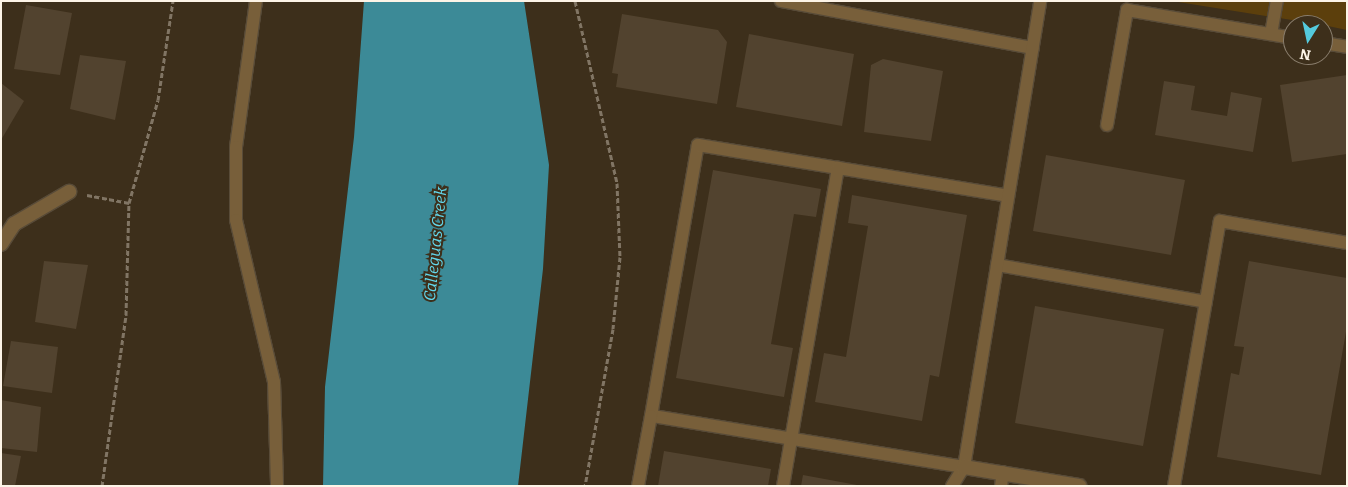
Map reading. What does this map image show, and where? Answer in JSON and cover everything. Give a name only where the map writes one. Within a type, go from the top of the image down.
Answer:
[{"type":"street","points":[[1,244],[14,224],[69,192]]},
{"type":"street","points":[[964,467],[1002,479],[1079,486]]},
{"type":"lane","points":[[256,1],[236,148],[236,220],[274,382],[277,486]]},
{"type":"lane","points":[[782,1],[1033,48]]},
{"type":"lane","points":[[952,486],[964,467],[1040,1]]},
{"type":"lane","points":[[1272,34],[1277,1]]},
{"type":"lane","points":[[1106,125],[1127,10],[1283,36]]},
{"type":"lane","points":[[1333,45],[1347,47]]},
{"type":"lane","points":[[638,486],[698,145],[1008,196]]},
{"type":"lane","points":[[783,486],[838,168]]},
{"type":"lane","points":[[1174,486],[1220,221],[1347,243]]},
{"type":"lane","points":[[997,265],[1206,302]]},
{"type":"lane","points":[[651,416],[964,467]]},
{"type":"path","points":[[102,486],[126,315],[129,204],[158,100],[173,1]]},
{"type":"path","points":[[576,1],[618,183],[620,257],[613,329],[585,486]]},
{"type":"path","points":[[69,192],[129,204]]},
{"type":"shaded area","points":[[1172,1],[1347,1],[1347,30],[1333,27],[1333,15],[1283,15],[1283,19]]},
{"type":"water","name":"Calleguas Creek","points":[[364,1],[524,1],[549,165],[543,269],[518,486],[323,486],[325,387],[354,137]]},
{"type":"building","points":[[26,5],[72,13],[60,75],[14,69]]},
{"type":"building","points":[[622,14],[718,30],[727,42],[717,104],[616,87],[618,74],[612,73]]},
{"type":"building","points":[[749,34],[854,54],[842,126],[736,107]]},
{"type":"building","points":[[80,55],[126,61],[115,120],[70,109]]},
{"type":"building","points":[[883,59],[943,71],[931,141],[864,132],[871,65]]},
{"type":"building","points":[[1347,75],[1347,154],[1292,162],[1280,85]]},
{"type":"building","points":[[1164,81],[1195,86],[1191,110],[1227,116],[1231,92],[1262,98],[1253,152],[1155,135]]},
{"type":"building","points":[[1,83],[24,101],[1,140]]},
{"type":"building","points":[[1046,155],[1185,180],[1171,255],[1033,231]]},
{"type":"building","points":[[713,170],[821,189],[816,217],[794,214],[771,344],[793,348],[784,397],[676,378]]},
{"type":"building","points":[[852,195],[967,215],[939,377],[930,375],[922,421],[815,402],[824,353],[846,357],[868,226],[848,223]]},
{"type":"building","points":[[44,261],[88,265],[76,329],[35,322]]},
{"type":"building","points":[[1249,261],[1347,278],[1347,326],[1321,475],[1217,457],[1231,373],[1239,375],[1244,347],[1234,346]]},
{"type":"building","points":[[1035,306],[1164,329],[1143,446],[1015,423]]},
{"type":"building","points":[[11,341],[58,347],[52,393],[3,386]]},
{"type":"building","points":[[1,400],[41,407],[37,452],[1,448]]},
{"type":"building","points":[[664,451],[771,469],[768,486],[658,486]]},
{"type":"building","points":[[1,453],[21,456],[15,486],[1,486]]},
{"type":"building","points":[[803,475],[857,485],[857,486],[801,486]]}]
